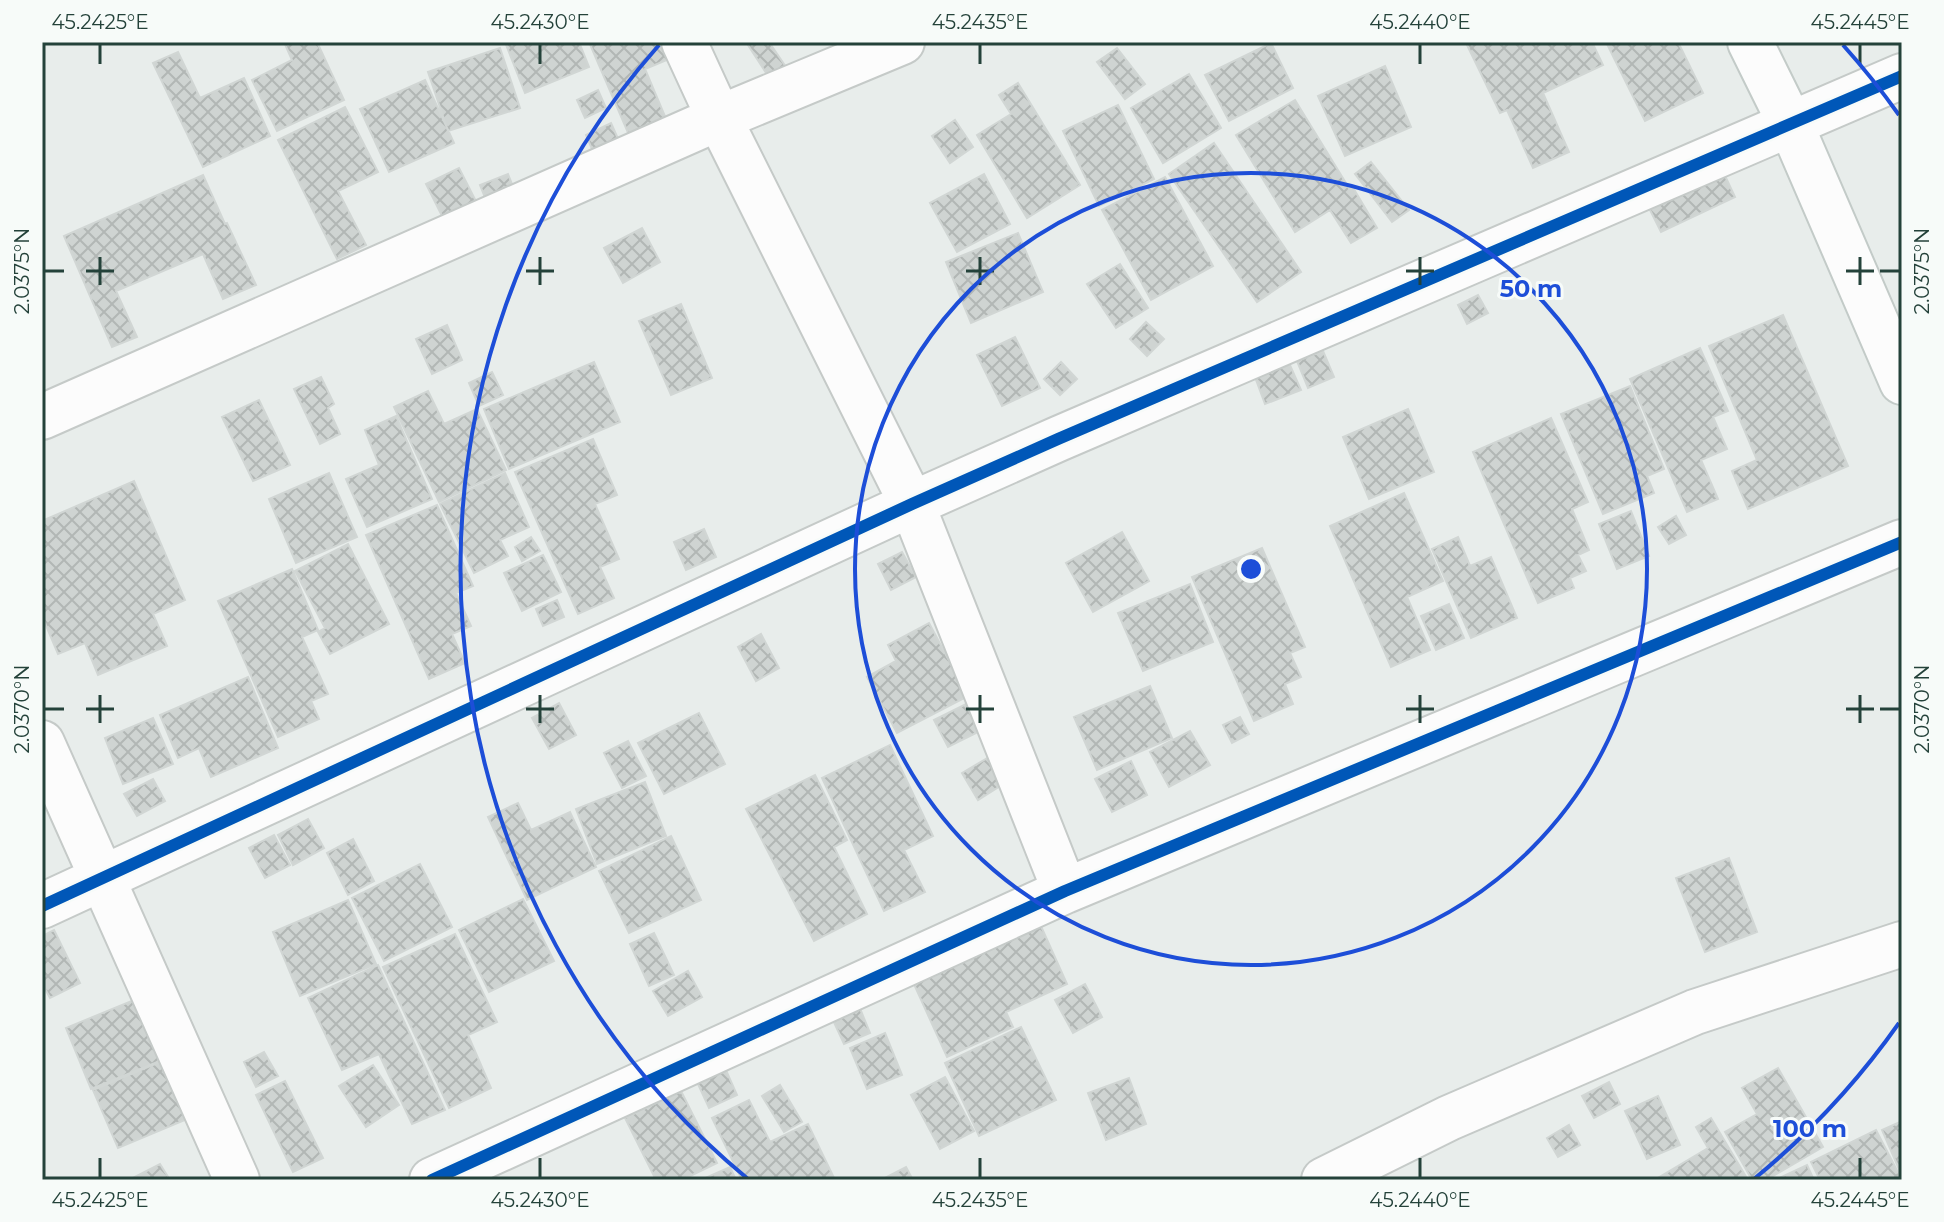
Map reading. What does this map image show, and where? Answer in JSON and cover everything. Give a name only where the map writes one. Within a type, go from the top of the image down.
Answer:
[{"type":"street","points":[[684,42],[912,504],[1065,891]]},
{"type":"street","points":[[42,417],[719,118],[902,42]]},
{"type":"street","points":[[1750,42],[1791,125],[1902,382]]},
{"type":"street","points":[[42,906],[912,504],[1902,76]]},
{"type":"street","points":[[432,1180],[1065,891],[1902,542]]},
{"type":"street","points":[[42,743],[237,1180]]},
{"type":"street","points":[[1324,1180],[1449,1118],[1695,1012],[1902,944]]},
{"type":"building","points":[[284,42],[317,42],[344,100],[277,131],[252,80],[292,60]]},
{"type":"building","points":[[505,42],[579,42],[589,67],[525,93]]},
{"type":"building","points":[[589,42],[667,42],[674,57],[645,69],[672,133],[635,149]]},
{"type":"building","points":[[746,42],[769,42],[786,67],[770,79]]},
{"type":"building","points":[[1468,42],[1592,42],[1603,65],[1543,93],[1569,152],[1533,168],[1507,110],[1500,113]]},
{"type":"building","points":[[1606,42],[1678,42],[1703,93],[1645,121]]},
{"type":"building","points":[[1271,43],[1293,88],[1229,121],[1205,75]]},
{"type":"building","points":[[500,48],[520,108],[448,131],[428,72]]},
{"type":"building","points":[[1117,48],[1145,84],[1125,99],[1097,62]]},
{"type":"building","points":[[178,52],[200,98],[244,78],[270,136],[203,167],[153,63]]},
{"type":"building","points":[[1385,66],[1411,127],[1345,156],[1318,96]]},
{"type":"building","points":[[1189,74],[1221,128],[1163,163],[1131,108]]},
{"type":"building","points":[[425,80],[454,143],[389,172],[360,109]]},
{"type":"building","points":[[1018,83],[1080,185],[1027,218],[977,135],[1011,114],[999,95]]},
{"type":"building","points":[[598,90],[606,108],[585,118],[577,100]]},
{"type":"building","points":[[1295,100],[1377,228],[1351,243],[1330,210],[1295,232],[1236,135]]},
{"type":"building","points":[[1118,105],[1154,179],[1099,206],[1063,131]]},
{"type":"building","points":[[345,107],[378,172],[338,191],[366,245],[337,259],[278,140]]},
{"type":"building","points":[[955,120],[973,147],[950,163],[932,136]]},
{"type":"building","points":[[611,123],[623,150],[597,161],[586,135]]},
{"type":"building","points":[[1214,143],[1301,272],[1257,302],[1169,174]]},
{"type":"building","points":[[1371,162],[1409,210],[1392,222],[1355,174]]},
{"type":"building","points":[[1720,165],[1735,197],[1661,232],[1645,200]]},
{"type":"building","points":[[459,168],[484,217],[451,234],[426,184]]},
{"type":"building","points":[[508,174],[518,199],[490,210],[480,185]]},
{"type":"building","points":[[984,174],[1010,224],[957,252],[930,203]]},
{"type":"building","points":[[203,175],[256,285],[223,299],[203,254],[116,291],[137,337],[112,347],[64,236]]},
{"type":"building","points":[[1165,177],[1213,266],[1151,300],[1102,210]]},
{"type":"building","points":[[642,228],[660,262],[623,283],[604,248]]},
{"type":"building","points":[[1018,233],[1043,292],[971,323],[946,262]]},
{"type":"building","points":[[1120,264],[1148,308],[1116,328],[1087,284]]},
{"type":"building","points":[[1478,295],[1488,313],[1467,324],[1458,305]]},
{"type":"building","points":[[681,304],[712,378],[671,395],[639,321]]},
{"type":"building","points":[[1783,315],[1848,466],[1748,509],[1732,471],[1757,460],[1709,346]]},
{"type":"building","points":[[1146,322],[1164,339],[1147,356],[1130,339]]},
{"type":"building","points":[[447,325],[462,360],[432,374],[416,339]]},
{"type":"building","points":[[1015,337],[1040,388],[1002,406],[977,355]]},
{"type":"building","points":[[1700,348],[1728,411],[1713,417],[1727,449],[1701,460],[1718,499],[1687,512],[1630,379]]},
{"type":"building","points":[[1323,351],[1334,377],[1308,388],[1297,361]]},
{"type":"building","points":[[594,362],[620,422],[509,469],[484,409]]},
{"type":"building","points":[[1061,362],[1077,379],[1060,395],[1044,379]]},
{"type":"building","points":[[1289,363],[1301,390],[1265,404],[1255,377]]},
{"type":"building","points":[[492,372],[503,395],[479,406],[469,383]]},
{"type":"building","points":[[321,377],[334,404],[328,408],[340,434],[320,444],[294,389]]},
{"type":"building","points":[[1630,386],[1664,469],[1647,476],[1654,493],[1603,514],[1561,414]]},
{"type":"building","points":[[428,391],[444,424],[477,409],[506,470],[439,502],[394,407]]},
{"type":"building","points":[[259,400],[290,465],[253,481],[222,417]]},
{"type":"building","points":[[1408,409],[1434,472],[1369,499],[1343,437]]},
{"type":"building","points":[[396,416],[432,499],[367,527],[346,479],[379,465],[365,430]]},
{"type":"building","points":[[1551,418],[1588,502],[1572,509],[1589,550],[1578,555],[1586,571],[1570,578],[1574,588],[1538,603],[1473,452]]},
{"type":"building","points":[[593,439],[617,495],[595,504],[619,559],[600,567],[614,598],[578,614],[515,472]]},
{"type":"building","points":[[329,473],[357,537],[296,563],[269,499]]},
{"type":"building","points":[[505,473],[529,527],[500,540],[508,556],[474,573],[440,504]]},
{"type":"building","points":[[134,481],[185,600],[153,614],[167,646],[98,675],[85,643],[58,654],[42,616],[42,521]]},
{"type":"building","points":[[1404,493],[1443,581],[1407,597],[1430,650],[1391,667],[1330,526]]},
{"type":"building","points":[[437,505],[473,586],[456,593],[471,626],[452,634],[465,663],[429,679],[366,535]]},
{"type":"building","points":[[1631,511],[1649,556],[1617,569],[1599,524]]},
{"type":"building","points":[[1676,516],[1686,535],[1669,544],[1658,527]]},
{"type":"building","points":[[704,529],[716,557],[686,570],[674,542]]},
{"type":"building","points":[[1122,532],[1149,581],[1093,612],[1066,563]]},
{"type":"building","points":[[531,537],[540,551],[522,561],[515,547]]},
{"type":"building","points":[[1458,537],[1470,566],[1491,557],[1517,618],[1471,638],[1432,549]]},
{"type":"building","points":[[348,544],[389,624],[330,654],[318,632],[325,628],[295,571]]},
{"type":"building","points":[[1262,548],[1305,647],[1290,653],[1301,677],[1285,684],[1293,704],[1254,721],[1192,577]]},
{"type":"building","points":[[902,552],[916,577],[891,590],[878,564]]},
{"type":"building","points":[[543,555],[561,592],[522,611],[504,573]]},
{"type":"building","points":[[292,569],[318,630],[302,637],[328,694],[311,701],[319,719],[278,737],[218,601]]},
{"type":"building","points":[[1190,584],[1213,642],[1143,671],[1118,613]]},
{"type":"building","points":[[557,600],[564,617],[543,626],[536,609]]},
{"type":"building","points":[[1449,604],[1464,638],[1436,650],[1421,616]]},
{"type":"building","points":[[929,623],[968,696],[897,733],[867,677],[896,661],[888,645]]},
{"type":"building","points":[[761,634],[779,668],[756,681],[738,647]]},
{"type":"building","points":[[248,677],[278,748],[211,777],[199,748],[178,758],[160,715]]},
{"type":"building","points":[[1150,686],[1172,738],[1097,770],[1074,717]]},
{"type":"building","points":[[559,703],[576,735],[549,749],[532,718]]},
{"type":"building","points":[[968,703],[982,730],[948,747],[934,720]]},
{"type":"building","points":[[699,713],[725,764],[664,794],[638,743]]},
{"type":"building","points":[[1240,717],[1249,734],[1232,743],[1223,725]]},
{"type":"building","points":[[153,718],[173,764],[123,784],[105,738]]},
{"type":"building","points":[[1190,731],[1210,765],[1169,787],[1150,752]]},
{"type":"building","points":[[628,741],[646,776],[622,788],[604,753]]},
{"type":"building","points":[[890,745],[933,836],[904,850],[925,892],[884,911],[822,778]]},
{"type":"building","points":[[989,757],[1005,783],[978,800],[962,773]]},
{"type":"building","points":[[1131,761],[1147,795],[1112,812],[1095,779]]},
{"type":"building","points":[[815,775],[847,840],[834,847],[867,914],[814,941],[746,809]]},
{"type":"building","points":[[153,779],[165,801],[137,816],[124,794]]},
{"type":"building","points":[[645,782],[666,836],[597,864],[576,809]]},
{"type":"building","points":[[518,803],[531,830],[570,812],[596,867],[527,900],[488,817]]},
{"type":"building","points":[[308,819],[324,848],[293,865],[278,835]]},
{"type":"building","points":[[274,835],[290,865],[265,878],[249,848]]},
{"type":"building","points":[[671,836],[701,900],[629,933],[599,871]]},
{"type":"building","points":[[353,839],[374,881],[348,895],[327,853]]},
{"type":"building","points":[[1729,858],[1757,932],[1705,952],[1676,878]]},
{"type":"building","points":[[420,864],[452,927],[384,961],[352,898]]},
{"type":"building","points":[[523,899],[554,961],[489,992],[459,930]]},
{"type":"building","points":[[348,900],[376,964],[300,996],[273,932]]},
{"type":"building","points":[[1040,924],[1067,984],[1006,1012],[1013,1027],[947,1057],[913,982]]},
{"type":"building","points":[[54,930],[80,983],[50,998],[42,983],[42,936]]},
{"type":"building","points":[[654,933],[674,975],[649,986],[630,944]]},
{"type":"building","points":[[455,934],[497,1022],[468,1035],[491,1088],[449,1108],[383,967]]},
{"type":"building","points":[[378,965],[445,1110],[412,1124],[379,1054],[342,1070],[308,998]]},
{"type":"building","points":[[688,971],[702,997],[668,1016],[653,991]]},
{"type":"building","points":[[1085,984],[1102,1017],[1073,1033],[1055,1000]]},
{"type":"building","points":[[134,1000],[160,1061],[91,1089],[66,1028]]},
{"type":"building","points":[[859,1006],[870,1033],[844,1044],[832,1018]]},
{"type":"building","points":[[1021,1027],[1056,1100],[979,1136],[945,1063]]},
{"type":"building","points":[[885,1033],[902,1075],[867,1089],[850,1048]]},
{"type":"building","points":[[264,1052],[278,1076],[256,1087],[244,1062]]},
{"type":"building","points":[[167,1059],[192,1117],[118,1148],[93,1090]]},
{"type":"building","points":[[373,1065],[399,1105],[366,1127],[339,1086]]},
{"type":"building","points":[[725,1068],[737,1095],[709,1108],[697,1082]]},
{"type":"building","points":[[1778,1068],[1823,1147],[1766,1180],[1752,1180],[1725,1132],[1757,1114],[1742,1088]]},
{"type":"building","points":[[945,1077],[974,1131],[940,1149],[911,1095]]},
{"type":"building","points":[[1129,1078],[1146,1124],[1106,1140],[1088,1093]]},
{"type":"building","points":[[285,1081],[323,1158],[293,1172],[256,1095]]},
{"type":"building","points":[[1609,1082],[1620,1104],[1594,1118],[1582,1096]]},
{"type":"building","points":[[780,1085],[802,1122],[784,1132],[762,1096]]},
{"type":"building","points":[[681,1091],[717,1163],[682,1180],[656,1180],[625,1118]]},
{"type":"building","points":[[1658,1096],[1680,1145],[1647,1159],[1625,1111]]},
{"type":"building","points":[[749,1100],[770,1142],[808,1124],[835,1180],[742,1180],[712,1118]]},
{"type":"building","points":[[1711,1118],[1748,1180],[1659,1180],[1708,1148],[1696,1127]]},
{"type":"building","points":[[1902,1121],[1902,1176],[1882,1130]]},
{"type":"building","points":[[1569,1125],[1580,1145],[1558,1157],[1547,1138]]},
{"type":"building","points":[[1876,1130],[1902,1180],[1820,1180],[1811,1162]]},
{"type":"building","points":[[160,1164],[170,1180],[129,1180]]},
{"type":"building","points":[[1807,1165],[1814,1180],[1775,1180]]},
{"type":"building","points":[[730,1167],[736,1180],[701,1180]]},
{"type":"building","points":[[906,1167],[913,1180],[881,1180]]},
{"type":"cycle path","points":[[42,906],[912,504],[1902,76]]},
{"type":"cycle path","points":[[432,1180],[1065,891],[1902,542]]}]
